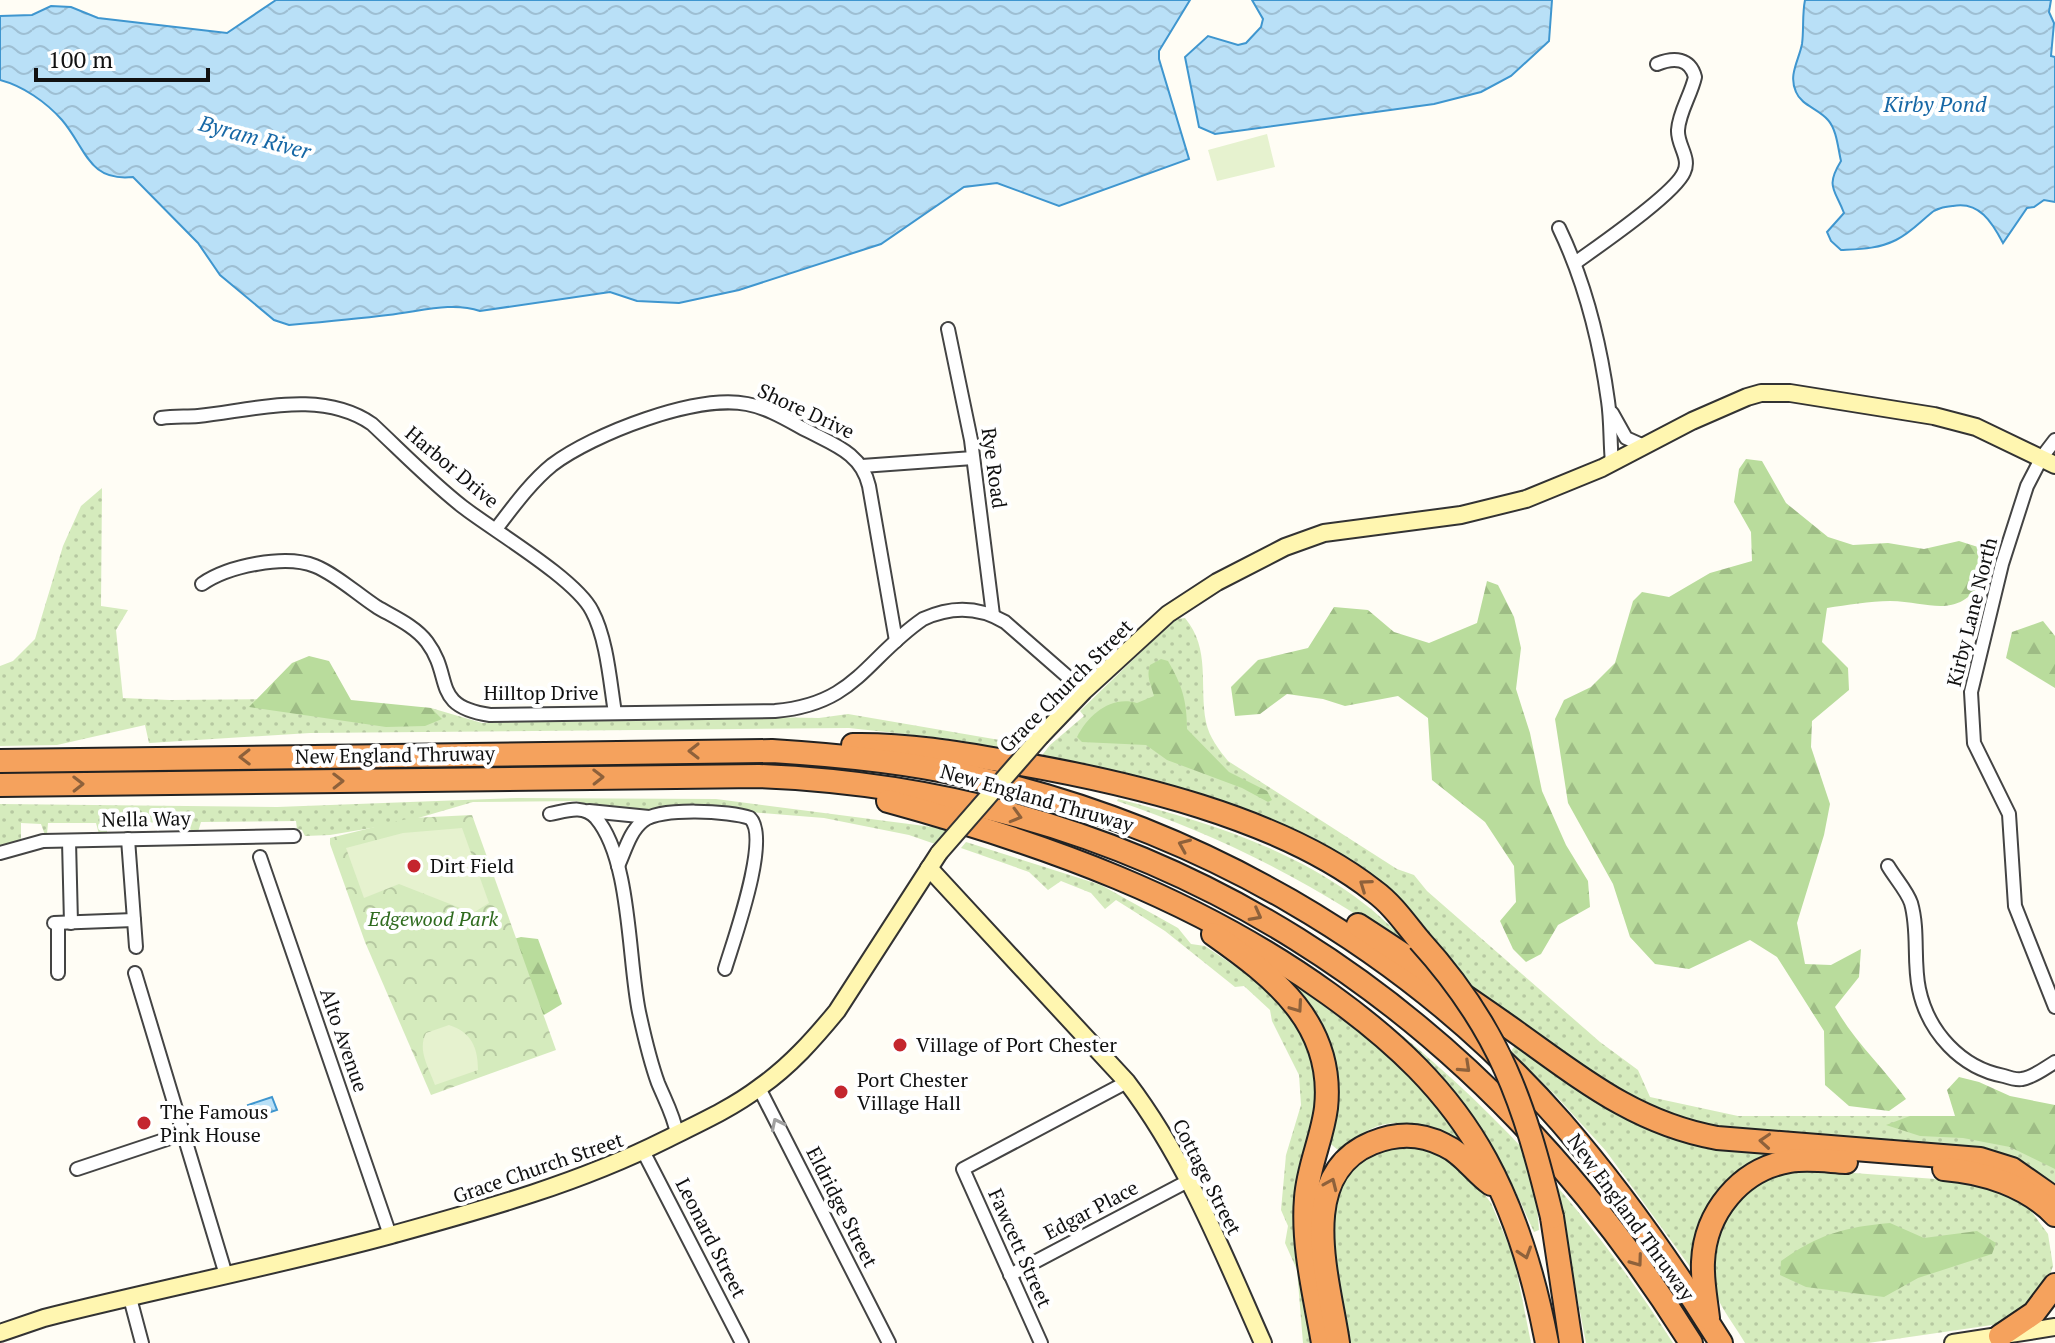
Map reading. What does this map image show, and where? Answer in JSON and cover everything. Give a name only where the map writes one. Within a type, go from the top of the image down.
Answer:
[{"type":"highway","points":[[772,751],[875,745],[935,750],[1082,776],[1226,815],[1286,839],[1349,874],[1384,899],[1468,999],[1505,1065],[1529,1126],[1552,1217],[1571,1343]]},
{"type":"highway","name":"New England Thruway","points":[[0,761],[772,751],[873,759],[963,774],[1124,821],[1239,872],[1354,939],[1425,993],[1494,1054],[1559,1120],[1613,1185],[1715,1333]]},
{"type":"highway","name":"New England Thruway","points":[[0,785],[716,776],[802,778],[953,799],[1073,833],[1189,880],[1306,944],[1416,1024],[1507,1107],[1571,1176],[1625,1245],[1691,1343]]},
{"type":"highway","points":[[802,778],[979,827],[1150,890],[1253,942],[1321,988],[1392,1042],[1421,1070],[1454,1110],[1502,1191],[1525,1251],[1547,1343]]},
{"type":"highway","points":[[1239,872],[1320,903],[1347,918],[1441,979],[1608,1097],[1653,1120],[1717,1138],[1980,1159],[2012,1169],[2053,1210]]},
{"type":"highway","points":[[1150,890],[1276,981],[1298,1007],[1314,1035],[1324,1066],[1327,1095],[1308,1181],[1306,1225],[1323,1343]]},
{"type":"highway","points":[[1338,1343],[1321,1221],[1330,1182],[1352,1155],[1363,1146],[1390,1137],[1403,1135],[1430,1139],[1462,1156],[1484,1179],[1502,1191]]},
{"type":"highway","points":[[1715,1333],[1703,1260],[1707,1233],[1719,1207],[1739,1186],[1761,1170],[1775,1165],[1819,1160],[1968,1172],[2000,1181],[2053,1210]]},
{"type":"highway","points":[[2000,1336],[2034,1313],[2055,1285]]},
{"type":"street","points":[[1575,263],[1652,204],[1684,174],[1686,160],[1678,129],[1694,84],[1693,71],[1683,60],[1667,60],[1657,64]]},
{"type":"street","points":[[1559,228],[1575,263],[1608,403],[1612,463]]},
{"type":"street","name":"Rye Road","points":[[948,329],[973,458],[993,615]]},
{"type":"street","name":"Grace Church Street","points":[[0,1333],[44,1318],[390,1235],[516,1200],[592,1174],[643,1151],[759,1088],[787,1067],[837,1011],[939,853],[1084,691],[1147,632],[1185,602],[1308,537],[1485,511],[1557,488],[1734,401],[1775,392],[1934,416],[1976,427],[2049,461]]},
{"type":"street","name":"Shore Drive","points":[[496,529],[537,479],[566,455],[642,421],[676,410],[732,402],[759,407],[839,447],[862,466],[869,486],[896,641]]},
{"type":"street","points":[[1608,403],[1626,438],[1644,446]]},
{"type":"street","name":"Harbor Drive","points":[[161,418],[265,405],[347,409],[372,424],[454,500],[575,591],[592,610],[607,663],[615,713]]},
{"type":"street","name":"Kirby Lane North","points":[[2055,440],[2049,461],[2027,486],[2002,564],[1971,692],[1974,743],[2009,814],[2015,906],[2055,1007]]},
{"type":"street","points":[[862,466],[973,458]]},
{"type":"street","name":"Hilltop Drive","points":[[202,584],[231,569],[273,563],[311,564],[415,630],[433,652],[448,693],[459,707],[490,715],[775,711],[800,708],[827,700],[848,687],[911,627],[936,612],[964,608],[993,615]]},
{"type":"street","points":[[993,615],[1084,691]]},
{"type":"street","points":[[550,814],[577,808],[649,817],[688,812],[744,816],[756,823],[756,853],[725,969]]},
{"type":"street","points":[[586,811],[609,838],[618,866],[639,1013],[658,1082],[674,1118],[677,1134]]},
{"type":"street","points":[[618,866],[634,831],[649,817]]},
{"type":"street","name":"Nella Way","points":[[0,853],[43,841],[294,836]]},
{"type":"street","points":[[128,839],[136,947]]},
{"type":"street","points":[[58,973],[69,841]]},
{"type":"street","name":"Alto Avenue","points":[[260,857],[390,1235]]},
{"type":"street","points":[[1888,866],[1910,900],[1915,925],[1915,965],[1919,991],[1926,1013],[1941,1037],[1956,1054],[1992,1074],[2020,1079],[2055,1062]]},
{"type":"street","name":"Cottage Street","points":[[929,868],[1127,1082],[1166,1136],[1190,1180],[1263,1343]]},
{"type":"street","points":[[61,923],[134,920]]},
{"type":"street","points":[[135,973],[226,1275]]},
{"type":"street","name":"Fawcett Street","points":[[1041,1343],[963,1169],[1127,1082]]},
{"type":"street","name":"Eldridge Street","points":[[759,1088],[889,1343]]},
{"type":"street","points":[[77,1169],[185,1133]]},
{"type":"street","name":"Leonard Street","points":[[643,1151],[742,1343]]},
{"type":"street","name":"Edgar Place","points":[[1010,1275],[1190,1180]]},
{"type":"street","points":[[130,1298],[142,1343]]},
{"type":"street","points":[[1953,1343],[2055,1327]]},
{"type":"green space","points":[[1267,134],[1275,167],[1217,181],[1208,150]]},
{"type":"green space","points":[[1746,459],[1762,461],[1786,503],[1828,537],[1853,545],[1888,543],[1924,549],[1959,541],[1981,548],[1985,578],[1964,600],[1954,604],[1931,606],[1882,601],[1827,608],[1822,642],[1848,668],[1849,690],[1812,721],[1811,747],[1830,804],[1824,835],[1797,923],[1805,964],[1831,965],[1861,949],[1859,977],[1835,1007],[1906,1099],[1889,1111],[1849,1106],[1825,1085],[1824,1031],[1777,957],[1750,940],[1689,969],[1655,964],[1630,937],[1613,884],[1568,803],[1555,719],[1564,700],[1591,687],[1615,663],[1633,601],[1642,592],[1669,597],[1710,573],[1752,561],[1751,532],[1734,502],[1739,469]]},
{"type":"green space","points":[[102,488],[101,606],[128,610],[116,630],[123,698],[273,699],[431,708],[482,723],[689,716],[819,718],[848,714],[1017,743],[1014,754],[951,739],[849,728],[310,733],[149,743],[145,725],[57,745],[0,746],[0,666],[13,661],[35,639],[63,546],[81,506]]},
{"type":"green space","points":[[1487,581],[1498,585],[1514,617],[1521,648],[1516,689],[1530,733],[1542,791],[1566,845],[1588,881],[1590,907],[1558,925],[1541,954],[1526,962],[1513,949],[1500,921],[1516,902],[1514,866],[1485,822],[1432,780],[1428,718],[1398,696],[1345,706],[1287,694],[1260,714],[1235,716],[1231,687],[1258,660],[1308,648],[1334,607],[1368,610],[1394,632],[1429,643],[1477,623]]},
{"type":"green space","points":[[1185,618],[1193,630],[1201,655],[1207,728],[1228,761],[1397,869],[1414,875],[1427,891],[1600,1042],[1638,1070],[1650,1097],[1738,1116],[1956,1116],[2055,1157],[2055,1183],[2023,1164],[1723,1130],[1665,1115],[1630,1098],[1480,996],[1416,916],[1359,868],[1040,758],[1050,745],[1084,716],[1080,711],[1170,624]]},
{"type":"green space","points":[[2043,621],[2055,636],[2055,688],[2006,658],[2012,632]]},
{"type":"green space","points":[[309,656],[329,661],[351,700],[431,708],[442,719],[425,726],[386,727],[249,707],[292,663]]},
{"type":"green space","points":[[1161,659],[1168,661],[1180,686],[1187,729],[1229,772],[1267,791],[1272,800],[1268,802],[1242,788],[1167,760],[1146,745],[1082,742],[1077,737],[1087,721],[1109,704],[1137,703],[1154,696],[1149,669],[1150,665]]},
{"type":"green space","points":[[517,798],[716,799],[948,829],[935,844],[909,835],[824,818],[750,812],[621,811],[598,809],[577,801],[473,802],[401,823],[330,835],[305,836],[302,830],[297,829],[296,821],[201,822],[198,832],[191,832],[189,822],[107,823],[107,833],[99,834],[96,823],[48,823],[45,835],[41,824],[21,823],[21,840],[0,846],[0,804],[277,807]]},
{"type":"green space","points":[[1118,799],[1203,823],[1285,855],[1360,900],[1393,929],[1423,962],[1352,912],[1277,869],[1238,849]]},
{"type":"green space","name":"Edgewood Park","points":[[472,815],[556,1050],[431,1095],[365,942],[330,838],[411,818]]},
{"type":"green space","name":"Dirt Field","points":[[462,828],[489,903],[473,913],[399,884],[364,898],[346,848],[403,833]]},
{"type":"green space","points":[[966,842],[1101,885],[1178,928],[1191,944],[1205,946],[1269,989],[1288,1010],[1306,1044],[1316,1079],[1315,1129],[1298,1235],[1312,1343],[1303,1343],[1297,1270],[1285,1243],[1288,1226],[1281,1210],[1286,1155],[1301,1105],[1299,1075],[1272,1021],[1270,1010],[1244,986],[1235,987],[1165,931],[1116,900],[1105,909],[1091,893],[1061,881],[1048,890],[1029,872],[961,848]]},
{"type":"green space","points":[[521,937],[538,939],[562,1004],[544,1015],[532,1010],[506,941]]},
{"type":"green space","points":[[1289,980],[1377,1046],[1428,1096],[1461,1137],[1459,1140],[1415,1126],[1393,1123],[1367,1131],[1338,1150],[1327,1141],[1332,1096],[1286,983]]},
{"type":"green space","points":[[1346,991],[1441,1069],[1526,1152],[1603,1243],[1673,1343],[1586,1343],[1559,1203],[1537,1206],[1539,1230],[1534,1232],[1494,1149],[1463,1105],[1432,1071]]},
{"type":"green space","points":[[449,1025],[463,1032],[472,1042],[478,1070],[435,1085],[425,1059],[424,1039],[426,1033]]},
{"type":"green space","points":[[1518,1042],[1623,1116],[1807,1154],[1737,1174],[1696,1275],[1606,1151],[1511,1051]]},
{"type":"green space","points":[[1959,1077],[2010,1096],[2055,1105],[2055,1169],[2010,1147],[1963,1138],[1920,1136],[1886,1125],[1910,1116],[1955,1116],[1947,1090]]},
{"type":"green space","points":[[1414,1144],[1440,1148],[1464,1167],[1491,1203],[1514,1258],[1531,1343],[1347,1343],[1333,1233],[1336,1206],[1344,1181],[1360,1161],[1384,1147]]},
{"type":"green space","points":[[1799,1169],[1963,1181],[2006,1194],[2031,1211],[2048,1234],[2053,1266],[2045,1289],[2036,1303],[1999,1324],[1868,1343],[1745,1343],[1719,1301],[1714,1284],[1712,1266],[1718,1232],[1726,1215],[1749,1188],[1767,1176]]},
{"type":"green space","points":[[1890,1223],[1924,1238],[1977,1231],[1996,1243],[1992,1254],[1918,1278],[1884,1297],[1806,1287],[1780,1275],[1781,1261],[1820,1238],[1859,1227]]},
{"type":"water","name":"Byram River","points":[[276,0],[1190,0],[1159,51],[1189,159],[1059,206],[997,183],[964,187],[881,244],[739,290],[679,303],[637,301],[610,292],[480,311],[446,307],[289,325],[274,320],[220,275],[198,243],[133,177],[118,177],[97,169],[49,107],[26,91],[0,80],[0,16],[32,15],[51,6],[71,7],[98,18],[227,33]]},
{"type":"water","points":[[1252,0],[1552,0],[1549,41],[1511,76],[1481,92],[1434,104],[1215,134],[1199,127],[1185,57],[1208,36],[1238,45],[1246,43],[1261,27],[1263,19]]},
{"type":"water","name":"Kirby Pond","points":[[1805,0],[2051,0],[2049,12],[2054,23],[2051,56],[2055,57],[2055,202],[2044,200],[2027,208],[2003,243],[1984,215],[1962,205],[1935,210],[1906,234],[1889,243],[1841,250],[1827,232],[1844,213],[1833,183],[1841,161],[1835,134],[1828,120],[1798,96],[1794,86],[1802,44]]},
{"type":"water","points":[[272,1097],[277,1110],[253,1118],[248,1105]]},
{"type":"place","name":"Dirt Field","points":[[414,866]]},
{"type":"place","name":"Village of Port Chester","points":[[900,1045]]},
{"type":"place","name":"Port Chester Village Hall","points":[[841,1092]]},
{"type":"place","name":"The Famous Pink House","points":[[144,1123]]}]
